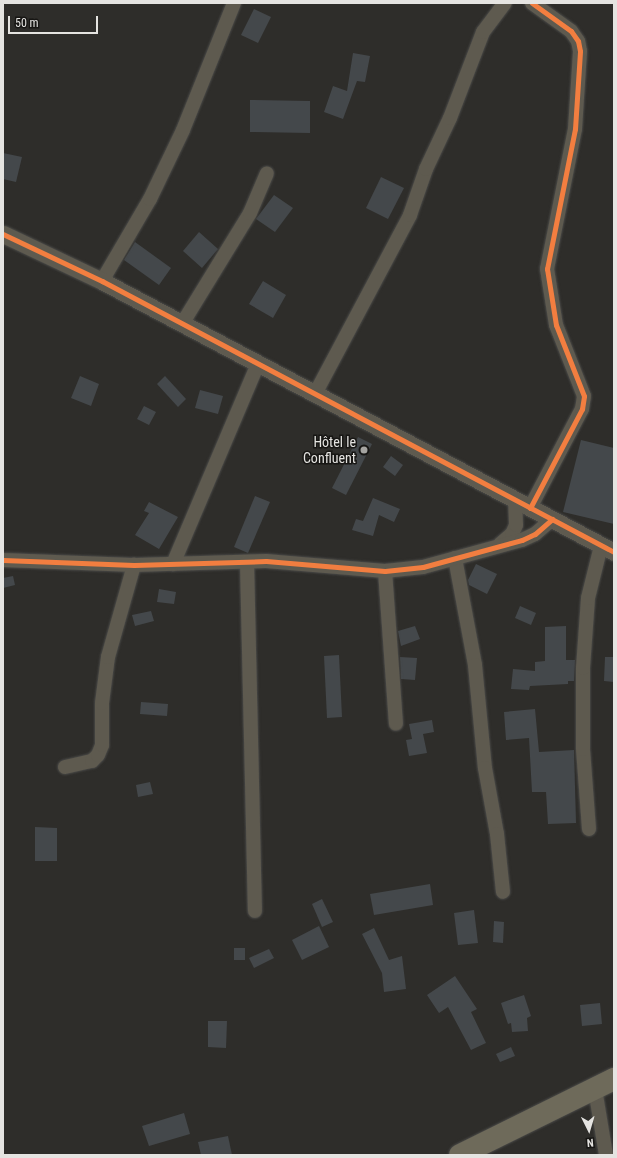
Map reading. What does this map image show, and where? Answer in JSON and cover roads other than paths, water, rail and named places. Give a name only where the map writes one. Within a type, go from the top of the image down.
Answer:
[{"type":"highway","points":[[460,1155],[605,1084]]},
{"type":"street","points":[[102,281],[150,199],[180,137],[234,3]]},
{"type":"street","points":[[315,394],[410,215],[426,169],[450,118],[483,32],[505,3]]},
{"type":"street","points":[[530,508],[582,409],[584,396],[556,325],[547,268],[575,129],[580,51],[578,41],[571,31],[532,3]]},
{"type":"street","points":[[182,324],[250,213],[267,173]]},
{"type":"street","points":[[3,234],[102,281],[608,549],[588,598],[583,668],[583,749],[589,828]]},
{"type":"street","points":[[173,564],[258,364]]},
{"type":"street","points":[[499,545],[512,534],[516,525],[515,500]]},
{"type":"street","points":[[3,560],[134,565],[286,562],[385,571],[423,566],[522,540],[535,534],[552,519]]},
{"type":"street","points":[[455,558],[475,665],[485,768],[497,834],[503,892]]},
{"type":"street","points":[[247,562],[255,911]]},
{"type":"street","points":[[65,767],[92,760],[100,750],[108,656],[134,565]]},
{"type":"street","points":[[385,571],[396,724]]},
{"type":"street","points":[[605,1084],[606,1155]]},
{"type":"place","name":"Hôtel le Confluent","points":[[364,450]]}]
